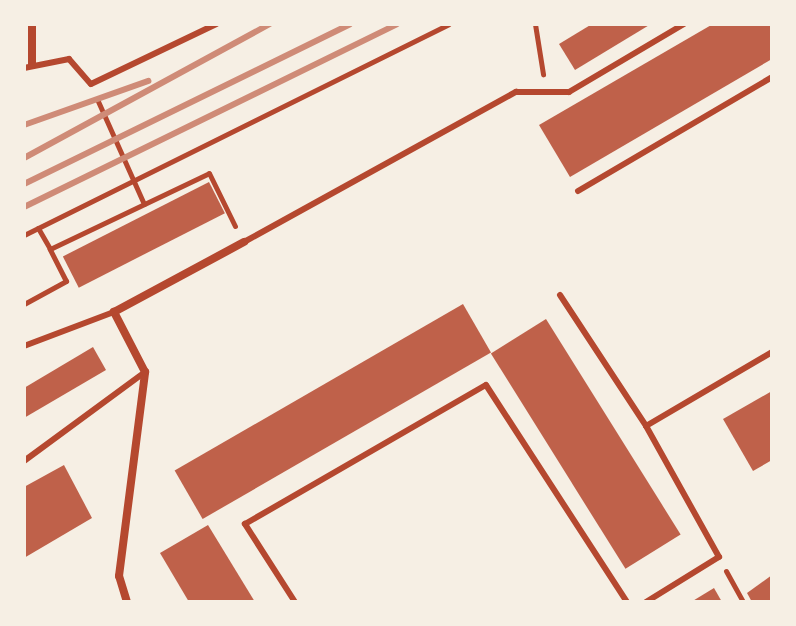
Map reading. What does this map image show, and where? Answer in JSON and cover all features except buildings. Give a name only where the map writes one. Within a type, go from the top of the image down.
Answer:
[{"type":"street","points":[[28,66],[32,24]]},
{"type":"street","points":[[127,602],[119,576],[145,372],[114,312],[244,242]]},
{"type":"lane","points":[[28,66],[69,59],[91,84],[216,24]]},
{"type":"lane","points":[[244,242],[516,92],[569,92],[684,24]]},
{"type":"lane","points":[[578,191],[772,77]]},
{"type":"lane","points":[[560,295],[646,426],[719,557],[646,602]]},
{"type":"lane","points":[[24,346],[114,312]]},
{"type":"lane","points":[[646,426],[772,352]]},
{"type":"lane","points":[[24,461],[145,372]]},
{"type":"lane","points":[[295,602],[245,524],[486,385],[627,602]]},
{"type":"path","points":[[24,235],[449,24]]},
{"type":"path","points":[[535,24],[545,91]]},
{"type":"path","points":[[97,98],[144,204]]},
{"type":"path","points":[[50,249],[209,173],[232,222]]},
{"type":"path","points":[[24,304],[66,281],[38,228]]},
{"type":"path","points":[[719,557],[743,602]]},
{"type":"railway","points":[[24,158],[270,24]]},
{"type":"railway","points":[[24,184],[350,24]]},
{"type":"railway","points":[[24,207],[397,24]]},
{"type":"railway","points":[[24,125],[148,81]]}]
